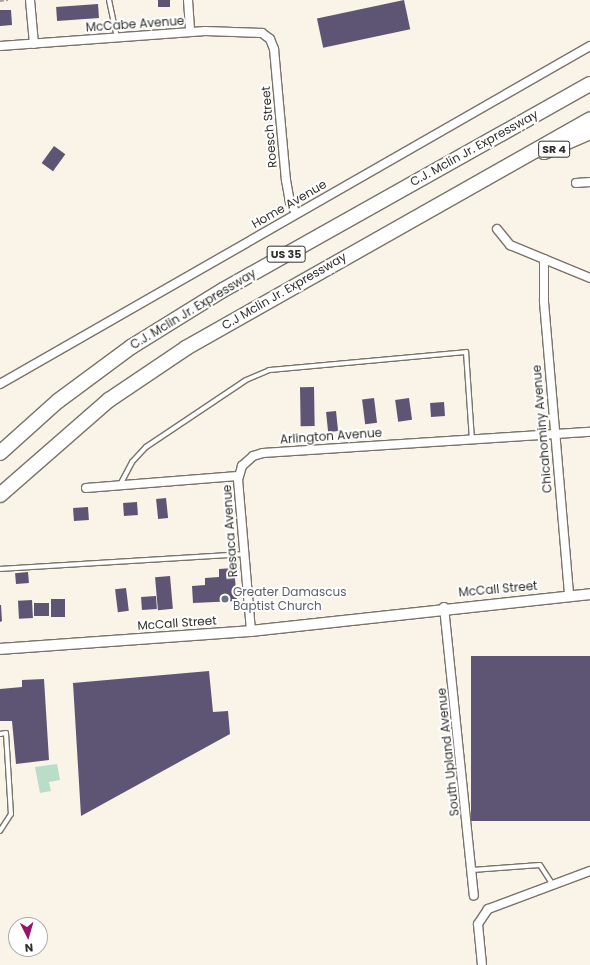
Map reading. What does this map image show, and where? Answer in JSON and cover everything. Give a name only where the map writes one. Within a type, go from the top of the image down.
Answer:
[{"type":"highway","name":"C.J. Mclin Jr. Expressway","points":[[0,453],[58,401],[131,347],[230,286],[590,84]]},
{"type":"highway","name":"C.J Mclin Jr. Expressway","points":[[0,495],[109,400],[186,348],[517,161],[590,118]]},
{"type":"highway","name":"SR 4","points":[[517,161],[567,145],[590,132]]},
{"type":"street","points":[[30,0],[34,44]]},
{"type":"street","points":[[188,0],[190,32]]},
{"type":"street","name":"McCabe Avenue","points":[[0,46],[190,32],[241,31],[262,33],[270,39]]},
{"type":"street","name":"Roesch Street","points":[[270,39],[274,49],[286,180],[290,202],[296,213]]},
{"type":"street","name":"Home Avenue","points":[[0,384],[296,213],[590,46]]},
{"type":"street","points":[[576,183],[590,182]]},
{"type":"street","points":[[497,229],[510,245],[590,278]]},
{"type":"street","name":"Chicahominy Avenue","points":[[544,260],[544,302],[569,595]]},
{"type":"street","name":"Arlington Avenue","points":[[238,476],[246,462],[263,453],[590,432]]},
{"type":"street","points":[[86,488],[121,483],[238,476]]},
{"type":"street","name":"Resaca Avenue","points":[[238,476],[251,631]]},
{"type":"street","name":"McCall Street","points":[[0,649],[251,631],[444,607],[590,594]]},
{"type":"street","name":"South Upland Avenue","points":[[444,607],[474,895]]},
{"type":"street","points":[[482,965],[481,916],[488,909],[590,871]]},
{"type":"lane","points":[[109,0],[117,37]]},
{"type":"lane","points":[[121,483],[132,462],[146,447],[246,380],[269,370],[466,352],[472,439]]},
{"type":"lane","points":[[0,569],[244,554]]},
{"type":"lane","points":[[0,734],[6,733],[11,814],[0,832]]},
{"type":"lane","points":[[472,870],[540,865],[553,885]]},
{"type":"path","points":[[0,1],[8,0]]},
{"type":"green space","points":[[57,764],[60,780],[49,782],[51,791],[40,793],[35,767]]},
{"type":"building","points":[[158,0],[170,0],[170,7],[158,7]]},
{"type":"building","points":[[404,0],[410,29],[323,48],[317,19]]},
{"type":"building","points":[[98,4],[99,18],[57,21],[56,7]]},
{"type":"building","points":[[0,10],[11,10],[12,25],[0,26]]},
{"type":"building","points":[[54,146],[65,154],[53,171],[42,163]]},
{"type":"building","points":[[300,387],[314,387],[315,426],[301,426]]},
{"type":"building","points":[[374,398],[377,423],[365,424],[362,399]]},
{"type":"building","points":[[409,398],[412,420],[398,422],[395,400]]},
{"type":"building","points":[[444,402],[445,416],[431,417],[430,403]]},
{"type":"building","points":[[336,411],[338,431],[328,432],[326,412]]},
{"type":"building","points":[[166,498],[168,518],[158,519],[156,499]]},
{"type":"building","points":[[137,502],[138,515],[124,516],[123,503]]},
{"type":"building","points":[[88,507],[89,520],[74,521],[73,508]]},
{"type":"building","points":[[234,568],[237,601],[193,603],[192,586],[205,585],[205,578],[219,577],[219,569]]},
{"type":"building","points":[[28,572],[29,583],[16,584],[15,573]]},
{"type":"building","points":[[170,576],[173,609],[158,610],[155,577]]},
{"type":"building","points":[[126,588],[129,611],[118,612],[115,589]]},
{"type":"building","points":[[156,596],[157,609],[142,610],[141,597]]},
{"type":"building","points":[[51,599],[65,599],[65,617],[51,617]]},
{"type":"building","points":[[32,600],[33,618],[19,619],[18,601]]},
{"type":"building","points":[[34,603],[49,603],[49,616],[34,616]]},
{"type":"building","points":[[0,605],[2,621],[0,622]]},
{"type":"building","points":[[471,656],[590,656],[590,821],[471,821]]},
{"type":"building","points":[[209,671],[213,712],[228,711],[230,734],[81,816],[73,683]]},
{"type":"building","points":[[44,679],[49,760],[16,764],[12,721],[0,721],[0,689],[22,687],[22,680]]},
{"type":"place","name":"Greater Damascus Baptist Church","points":[[225,599]]}]
